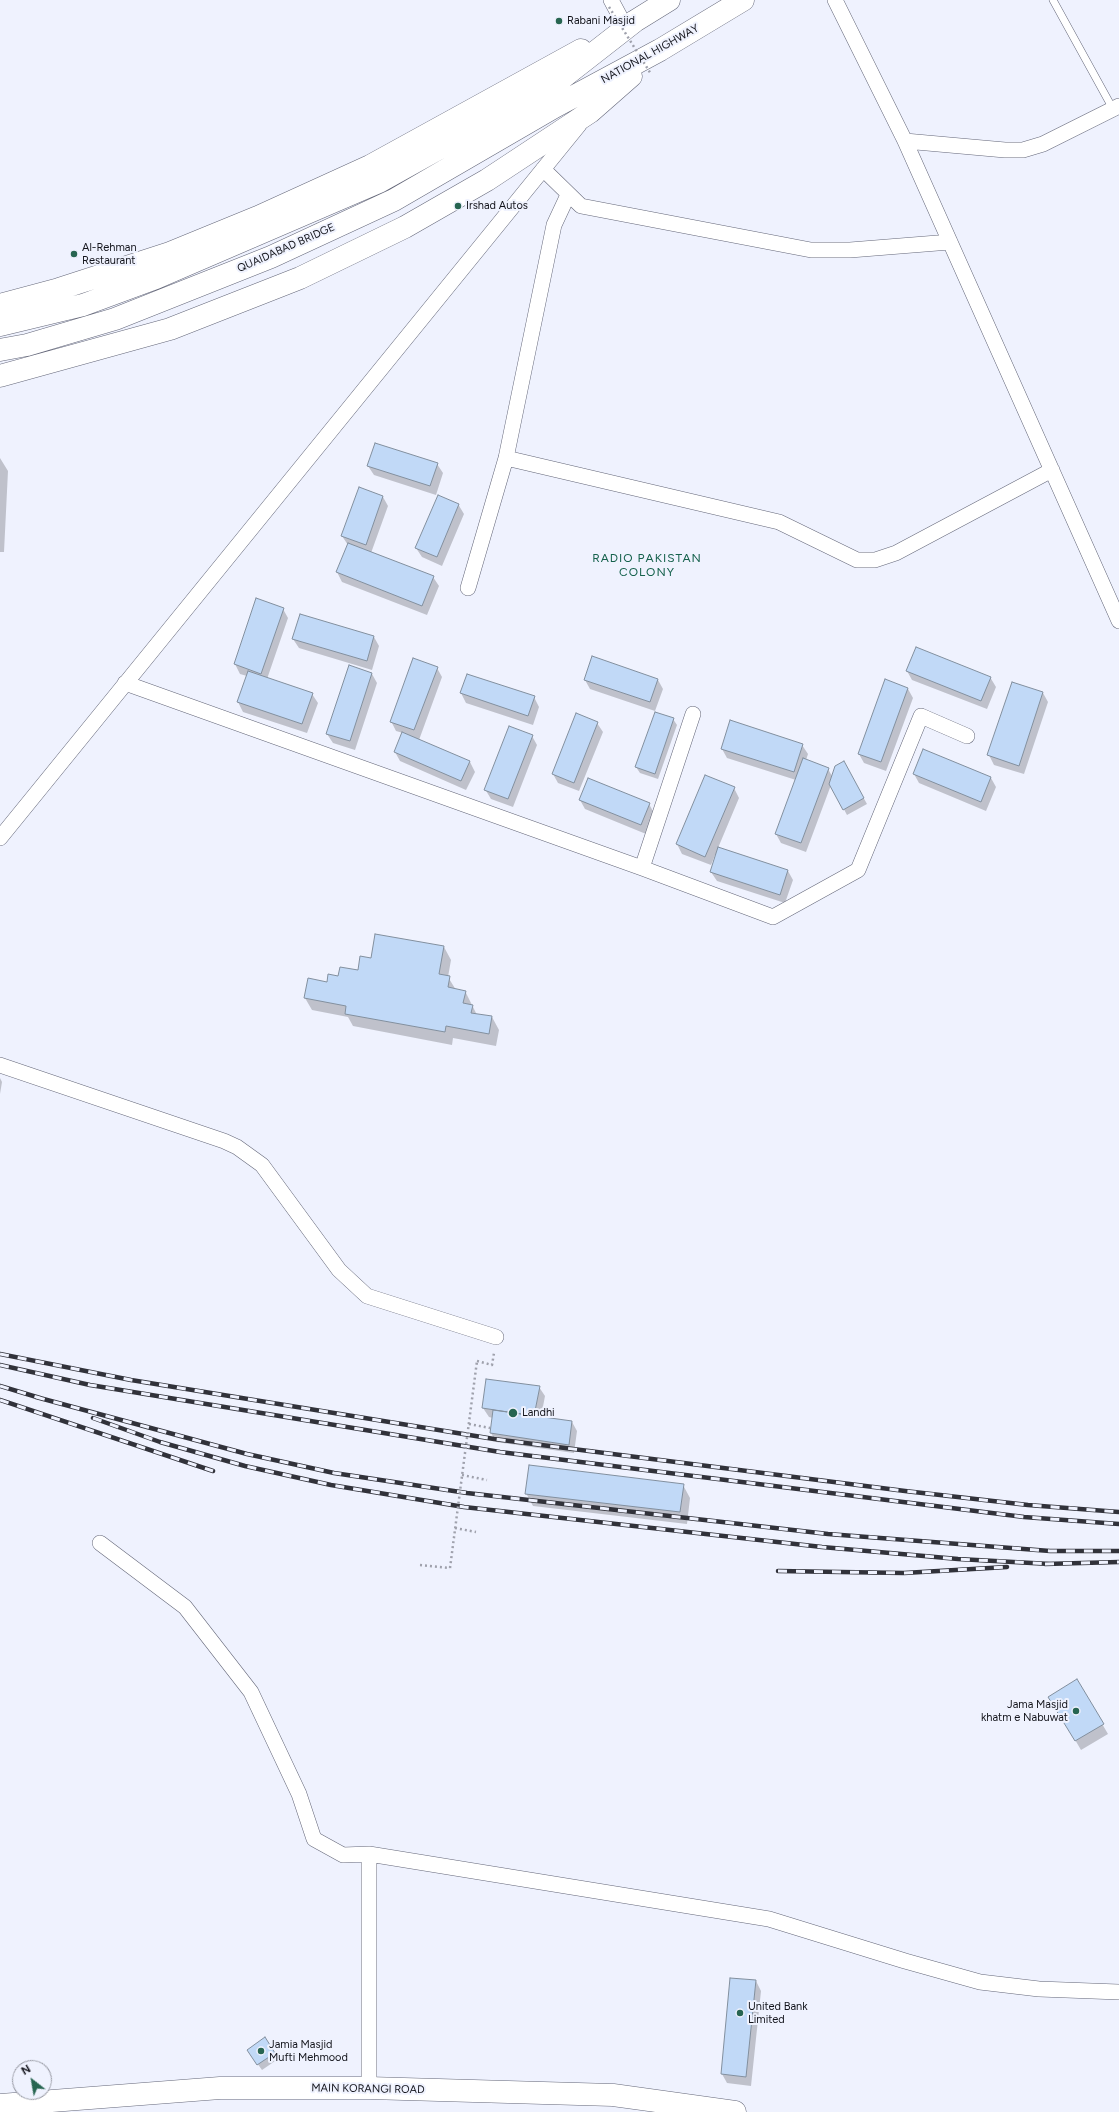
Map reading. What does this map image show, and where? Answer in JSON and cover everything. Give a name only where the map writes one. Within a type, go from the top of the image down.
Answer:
[{"type":"main road","points":[[0,305],[59,290],[170,253],[265,213],[370,166],[669,0]]},
{"type":"main road","name":"NATIONAL HIGHWAY","points":[[554,96],[660,50],[743,0]]},
{"type":"main road","points":[[554,96],[630,23]]},
{"type":"main road","points":[[0,376],[170,328],[300,278],[405,227],[466,192],[590,112],[660,50]]},
{"type":"main road","name":"QUAIDABAD BRIDGE","points":[[0,324],[83,305],[156,278],[248,240],[379,182],[500,117],[554,96]]},
{"type":"main road","name":"QUAIDABAD BRIDGE","points":[[0,350],[27,345],[116,319],[271,257],[394,200],[495,143],[554,96]]},
{"type":"main road","name":"MAIN KORANGI ROAD","points":[[0,2105],[220,2088],[369,2088],[613,2095],[735,2112]]},
{"type":"street","points":[[835,0],[905,141],[1119,621]]},
{"type":"street","points":[[610,3],[630,23]]},
{"type":"street","points":[[905,141],[1005,150],[1023,150],[1043,144],[1116,108]]},
{"type":"street","points":[[0,838],[590,112]]},
{"type":"street","points":[[543,169],[581,206],[811,250],[850,250],[950,242]]},
{"type":"street","points":[[468,588],[506,458],[554,225],[568,195]]},
{"type":"street","points":[[506,458],[779,522],[857,560],[875,560],[896,553],[1052,470]]},
{"type":"street","points":[[125,683],[642,868],[772,917],[858,870],[921,716],[966,736]]},
{"type":"street","points":[[642,868],[693,714]]},
{"type":"street","points":[[0,1065],[224,1141],[237,1147],[262,1165],[339,1270],[367,1296],[496,1337]]},
{"type":"street","points":[[100,1543],[185,1607],[251,1692],[299,1794],[314,1839],[342,1854],[369,1854],[769,1919],[905,1961],[980,1982],[1039,1990],[1119,1992]]},
{"type":"street","points":[[369,1854],[369,2088]]},
{"type":"lane","points":[[1053,0],[1116,108]]},
{"type":"path","points":[[610,3],[651,74]]},
{"type":"path","points":[[420,1565],[450,1568],[477,1361],[492,1365]]},
{"type":"path","points":[[469,1424],[490,1428]]},
{"type":"path","points":[[462,1475],[487,1480]]},
{"type":"path","points":[[455,1528],[476,1532]]},
{"type":"building","points":[[375,443],[438,463],[430,486],[367,466]]},
{"type":"building","points":[[359,487],[383,496],[366,545],[341,536]]},
{"type":"building","points":[[438,495],[459,504],[437,557],[415,548]]},
{"type":"building","points":[[348,543],[434,576],[422,606],[336,572]]},
{"type":"building","points":[[256,598],[284,608],[261,674],[234,664]]},
{"type":"building","points":[[300,614],[374,636],[367,661],[292,639]]},
{"type":"building","points":[[916,647],[991,677],[981,701],[906,671]]},
{"type":"building","points":[[592,656],[658,679],[650,702],[584,680]]},
{"type":"building","points":[[413,658],[438,667],[414,730],[390,722]]},
{"type":"building","points":[[349,665],[372,673],[350,741],[326,734]]},
{"type":"building","points":[[248,671],[313,693],[302,724],[237,702]]},
{"type":"building","points":[[467,674],[535,696],[528,716],[460,693]]},
{"type":"building","points":[[885,679],[908,688],[881,762],[858,754]]},
{"type":"building","points":[[1012,682],[1043,692],[1019,766],[987,755]]},
{"type":"building","points":[[655,712],[674,718],[655,774],[635,767]]},
{"type":"building","points":[[576,713],[598,722],[574,783],[552,774]]},
{"type":"building","points":[[730,720],[803,744],[794,772],[721,749]]},
{"type":"building","points":[[509,726],[533,735],[508,799],[484,790]]},
{"type":"building","points":[[402,732],[470,761],[461,781],[394,752]]},
{"type":"building","points":[[923,749],[991,777],[981,802],[913,774]]},
{"type":"building","points":[[803,758],[829,768],[801,843],[775,834]]},
{"type":"building","points":[[844,761],[864,798],[843,810],[829,784],[835,766]]},
{"type":"building","points":[[705,775],[735,787],[705,857],[676,844]]},
{"type":"building","points":[[588,778],[650,803],[641,825],[579,800]]},
{"type":"building","points":[[718,847],[788,870],[780,895],[710,872]]},
{"type":"building","points":[[375,934],[444,946],[439,974],[450,976],[448,987],[466,991],[463,1003],[473,1005],[471,1013],[492,1016],[489,1034],[446,1026],[445,1032],[345,1014],[346,1006],[304,998],[308,978],[327,982],[328,974],[338,976],[340,967],[358,970],[360,956],[371,958]]},
{"type":"building","points":[[486,1379],[540,1386],[534,1416],[482,1408]]},
{"type":"building","points":[[493,1410],[572,1421],[569,1445],[490,1433]]},
{"type":"building","points":[[529,1465],[684,1484],[680,1512],[525,1494]]},
{"type":"building","name":"Jama Masjid khatm e Nabuwat","points":[[1077,1679],[1104,1724],[1075,1741],[1048,1697]]},
{"type":"building","name":"United Bank Limited","points":[[730,1978],[756,1980],[746,2077],[721,2074]]},
{"type":"building","name":"Jamia Masjid Mufti Mehmood","points":[[265,2037],[275,2053],[257,2065],[247,2050]]},
{"type":"railway","points":[[0,1354],[131,1380],[494,1439],[905,1491],[1028,1505],[1119,1512]]},
{"type":"railway","points":[[0,1365],[90,1385],[500,1452],[1024,1517],[1119,1524]]},
{"type":"railway","points":[[0,1386],[40,1398]]},
{"type":"railway","points":[[36,1397],[247,1454],[334,1473],[467,1493],[828,1534],[1050,1551],[1119,1551]]},
{"type":"railway","points":[[0,1400],[213,1471]]},
{"type":"railway","points":[[93,1418],[160,1442],[245,1466],[331,1485],[464,1507],[822,1547],[958,1559],[1050,1564]]},
{"type":"railway","points":[[1045,1564],[1119,1562]]},
{"type":"railway","points":[[778,1571],[904,1573],[1007,1567]]},
{"type":"place","name":"Rabani Masjid","points":[[559,21]]},
{"type":"place","name":"Irshad Autos","points":[[458,206]]},
{"type":"place","name":"Al-Rehman Restaurant","points":[[74,254]]},
{"type":"place","name":"Landhi","points":[[513,1413]]},
{"type":"place","name":"Jama Masjid khatm e Nabuwat","points":[[1076,1711]]},
{"type":"place","name":"United Bank Limited","points":[[740,2013]]},
{"type":"place","name":"Jamia Masjid Mufti Mehmood","points":[[261,2051]]},
{"type":"district","name":"RADIO PAKISTAN COLONY","points":[[647,565]]}]
